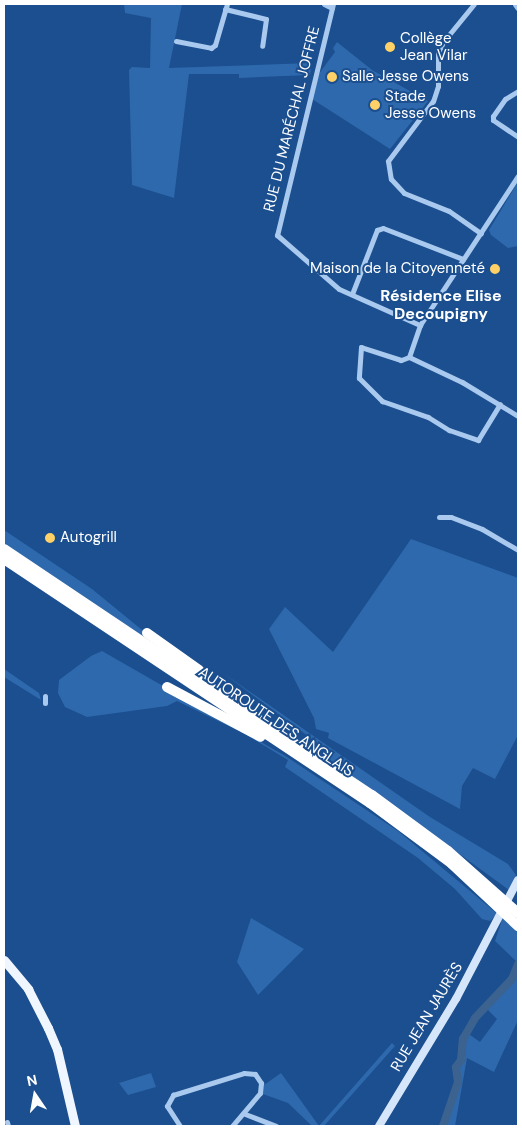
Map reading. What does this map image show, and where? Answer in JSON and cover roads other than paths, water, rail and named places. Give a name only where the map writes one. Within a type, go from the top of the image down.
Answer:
[{"type":"highway","name":"AUTOROUTE DES ANGLAIS","points":[[4,549],[249,711],[403,817],[516,917]]},
{"type":"highway","name":"AUTOROUTE DES ANGLAIS","points":[[4,558],[343,785],[452,864],[516,917]]},
{"type":"highway","points":[[147,633],[249,711]]},
{"type":"highway","points":[[167,687],[243,726],[329,780],[343,785]]},
{"type":"main road","name":"RUE JEAN JAURÈS","points":[[379,1126],[456,999],[518,880]]},
{"type":"main road","points":[[4,960],[28,989],[57,1049],[75,1126]]},
{"type":"street","points":[[324,4],[333,6]]},
{"type":"street","points":[[474,4],[452,29],[438,53],[438,86],[433,101],[388,161],[389,172],[404,193],[449,212],[481,233]]},
{"type":"street","points":[[176,41],[211,48],[215,45],[226,6],[266,19],[262,46]]},
{"type":"street","name":"RUE DU MARÉCHAL JOFFRE","points":[[333,6],[280,221],[279,240],[339,289],[352,294]]},
{"type":"street","points":[[518,91],[505,99],[493,116],[494,120],[518,137]]},
{"type":"street","points":[[500,404],[478,440],[378,399],[360,378],[361,347],[401,360],[408,357],[420,325],[518,176]]},
{"type":"street","points":[[420,325],[352,294],[377,230],[383,228],[463,260]]},
{"type":"street","points":[[408,357],[500,404],[518,416]]},
{"type":"street","points":[[439,517],[451,517],[482,529],[518,550]]},
{"type":"street","points":[[45,703],[46,696]]},
{"type":"street","points":[[180,1126],[167,1106],[173,1095],[248,1072],[258,1076],[262,1088],[245,1114],[232,1126]]},
{"type":"street","points":[[245,1114],[276,1126]]},
{"type":"waterway","points":[[443,1126],[458,1082],[456,1067],[461,1060],[463,1039],[475,1018],[512,979],[518,964]]},
{"type":"place","name":"Collège Jean Vilar","points":[[390,47]]},
{"type":"place","name":"Salle Jesse Owens","points":[[332,77]]},
{"type":"place","name":"Stade Jesse Owens","points":[[375,105]]},
{"type":"place","name":"Maison de la Citoyenneté","points":[[495,269]]},
{"type":"place","name":"Autogrill","points":[[50,538]]},
{"type":"district","name":"Résidence Elise Decoupigny","points":[[441,305]]}]
